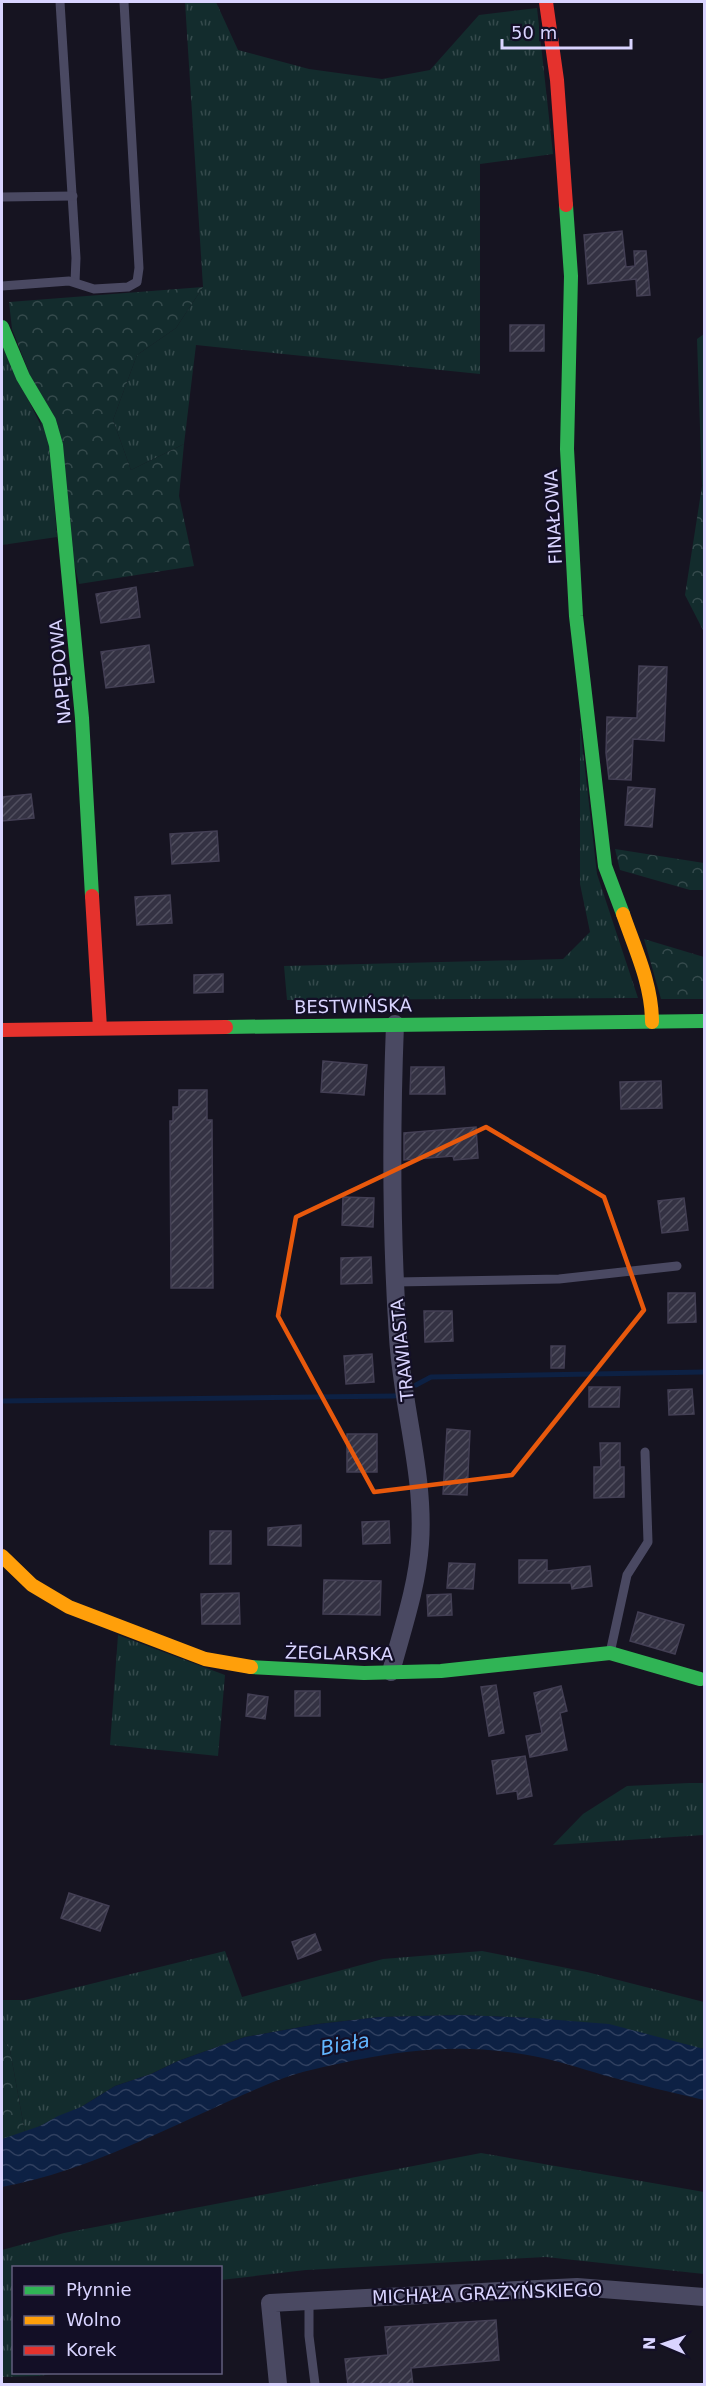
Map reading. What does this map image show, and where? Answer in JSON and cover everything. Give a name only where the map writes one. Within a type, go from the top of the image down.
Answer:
[{"type":"street","name":"FINAŁOWA","points":[[546,2],[557,80],[571,276],[567,449],[576,616],[604,866],[645,975],[652,1022]]},
{"type":"street","name":"NAPĘDOWA","points":[[3,333],[23,377],[49,421],[56,445],[82,718],[100,1028]]},
{"type":"street","name":"BESTWIŃSKA","points":[[2,1030],[705,1021]]},
{"type":"street","name":"TRAWIASTA","points":[[391,1672],[417,1578],[420,1542],[419,1505],[398,1338],[395,1281],[395,1024]]},
{"type":"street","name":"ŻEGLARSKA","points":[[2,1556],[26,1582],[49,1597],[205,1659],[244,1667],[280,1670],[441,1671],[610,1653],[700,1679]]},
{"type":"street","name":"MICHAŁA GRAŻYŃSKIEGO","points":[[278,2385],[270,2302],[577,2287],[705,2297]]},
{"type":"lane","points":[[60,2],[73,196],[75,282]]},
{"type":"lane","points":[[2,286],[75,282],[94,289],[128,288],[134,285],[139,277],[123,2]]},
{"type":"lane","points":[[2,197],[73,196]]},
{"type":"lane","points":[[395,1281],[559,1279],[677,1266]]},
{"type":"lane","points":[[610,1653],[627,1575],[648,1542],[645,1452]]},
{"type":"lane","points":[[309,2300],[309,2336],[315,2385]]},
{"type":"highlighted area","points":[[486,1127],[604,1197],[644,1310],[512,1475],[374,1492],[278,1316],[296,1217]]},
{"type":"green space","points":[[185,2],[216,2],[238,50],[309,69],[382,79],[430,70],[479,15],[537,8],[553,154],[480,164],[480,374],[196,345],[184,444],[131,470],[113,420],[137,355],[176,328],[203,287]]},
{"type":"green space","points":[[203,287],[176,328],[137,355],[113,420],[131,470],[184,444],[179,496],[194,566],[79,584],[28,370],[12,329],[9,302]]},
{"type":"green space","points":[[704,334],[704,484],[702,486],[697,339]]},
{"type":"green space","points":[[2,346],[49,442],[57,537],[2,545]]},
{"type":"green space","points":[[704,484],[704,632],[685,595]]},
{"type":"green space","points":[[580,725],[597,874],[638,998],[287,1000],[284,966],[563,959],[590,932],[580,884]]},
{"type":"green space","points":[[615,849],[704,863],[704,890],[690,890],[620,870]]},
{"type":"green space","points":[[644,939],[704,957],[704,999],[661,999]]},
{"type":"green space","points":[[118,1635],[225,1675],[218,1756],[110,1745]]},
{"type":"green space","points":[[704,1783],[704,1835],[553,1845],[583,1814],[627,1786]]},
{"type":"green space","points":[[225,1951],[242,1997],[383,1959],[482,1951],[587,1972],[704,2002],[704,2049],[533,2018],[462,2015],[380,2017],[318,2024],[245,2037],[178,2061],[151,2074],[115,2086],[81,2107],[25,2133],[10,2050],[2,2038],[2,2000],[25,2000]]},
{"type":"green space","points":[[2,2038],[10,2050],[25,2133],[2,2139]]},
{"type":"green space","points":[[481,2153],[704,2192],[704,2274],[546,2257],[306,2270],[222,2280],[222,2266],[12,2266],[12,2374],[53,2374],[2,2377],[2,2250],[64,2233]]},
{"type":"water","name":"Biała","points":[[462,2015],[609,2024],[704,2049],[704,2100],[533,2056],[487,2050],[423,2050],[335,2064],[283,2078],[106,2156],[37,2179],[2,2187],[2,2139],[40,2126],[81,2107],[115,2086],[151,2074],[178,2061],[245,2037],[318,2024],[380,2017]]},
{"type":"building","points":[[622,231],[626,267],[635,266],[634,251],[646,251],[650,295],[637,296],[636,279],[588,284],[584,235]]},
{"type":"building","points":[[510,325],[544,325],[544,351],[510,351]]},
{"type":"building","points":[[136,587],[140,617],[101,623],[96,594]]},
{"type":"building","points":[[149,645],[154,682],[106,688],[101,652]]},
{"type":"building","points":[[639,666],[667,667],[664,741],[633,739],[631,780],[609,779],[606,753],[607,717],[637,718]]},
{"type":"building","points":[[628,787],[655,789],[652,827],[625,825]]},
{"type":"building","points":[[31,794],[34,818],[2,821],[2,797]]},
{"type":"building","points":[[217,831],[219,861],[172,864],[170,834]]},
{"type":"building","points":[[170,895],[172,923],[137,925],[135,897]]},
{"type":"building","points":[[223,974],[223,992],[194,993],[194,975]]},
{"type":"building","points":[[323,1061],[367,1065],[364,1095],[321,1092]]},
{"type":"building","points":[[411,1067],[444,1067],[445,1094],[410,1094]]},
{"type":"building","points":[[661,1081],[662,1108],[621,1109],[620,1082]]},
{"type":"building","points":[[179,1090],[207,1090],[207,1120],[212,1120],[213,1288],[171,1288],[170,1121],[173,1121],[173,1107],[179,1107]]},
{"type":"building","points":[[476,1127],[478,1158],[454,1160],[453,1156],[404,1160],[404,1133]]},
{"type":"building","points":[[343,1197],[374,1198],[373,1227],[342,1225]]},
{"type":"building","points":[[684,1198],[688,1230],[662,1233],[658,1201]]},
{"type":"building","points":[[371,1257],[372,1283],[341,1284],[341,1258]]},
{"type":"building","points":[[668,1293],[695,1293],[696,1322],[668,1323]]},
{"type":"building","points":[[424,1311],[452,1311],[453,1341],[425,1342]]},
{"type":"building","points":[[551,1346],[565,1346],[564,1368],[551,1368]]},
{"type":"building","points":[[372,1354],[374,1382],[346,1384],[344,1356]]},
{"type":"building","points":[[589,1387],[620,1387],[619,1407],[589,1407]]},
{"type":"building","points":[[692,1389],[694,1414],[669,1415],[668,1390]]},
{"type":"building","points":[[447,1429],[470,1431],[467,1495],[443,1494]]},
{"type":"building","points":[[347,1434],[377,1434],[377,1472],[347,1472]]},
{"type":"building","points":[[600,1443],[620,1443],[620,1467],[624,1467],[624,1497],[594,1498],[594,1467],[601,1467]]},
{"type":"building","points":[[389,1521],[390,1543],[363,1544],[362,1522]]},
{"type":"building","points":[[301,1525],[301,1546],[268,1545],[268,1528]]},
{"type":"building","points":[[210,1531],[231,1531],[231,1564],[210,1564]]},
{"type":"building","points":[[519,1560],[547,1560],[547,1571],[590,1566],[592,1586],[572,1589],[571,1583],[519,1583]]},
{"type":"building","points":[[449,1563],[475,1564],[473,1589],[447,1588]]},
{"type":"building","points":[[324,1580],[381,1581],[380,1615],[323,1614]]},
{"type":"building","points":[[239,1593],[240,1624],[202,1624],[201,1594]]},
{"type":"building","points":[[451,1594],[452,1615],[428,1616],[427,1595]]},
{"type":"building","points":[[638,1612],[684,1625],[675,1654],[630,1641]]},
{"type":"building","points":[[496,1685],[504,1733],[489,1736],[481,1687]]},
{"type":"building","points":[[561,1686],[567,1711],[560,1713],[567,1750],[530,1757],[526,1736],[542,1733],[534,1693]]},
{"type":"building","points":[[295,1691],[320,1691],[320,1716],[295,1716]]},
{"type":"building","points":[[248,1694],[268,1697],[265,1719],[246,1716]]},
{"type":"building","points":[[525,1756],[532,1796],[518,1799],[517,1791],[497,1794],[492,1761]]},
{"type":"building","points":[[69,1893],[109,1906],[100,1931],[61,1918]]},
{"type":"building","points":[[315,1934],[321,1950],[298,1959],[292,1942]]},
{"type":"building","points":[[496,2320],[499,2360],[411,2368],[413,2385],[348,2385],[345,2359],[388,2355],[385,2327]]},
{"type":"waterway","points":[[416,1385],[431,1377],[704,1372]]},
{"type":"waterway","points":[[2,1401],[395,1396]]},
{"type":"traffic: fast","points":[[566,205],[571,276],[567,449],[576,616],[605,866],[623,914]]},
{"type":"traffic: fast","points":[[2,327],[23,377],[49,421],[56,445],[82,718],[92,896]]},
{"type":"traffic: fast","points":[[226,1027],[704,1021]]},
{"type":"traffic: fast","points":[[251,1667],[364,1673],[441,1671],[610,1653],[700,1679]]},
{"type":"traffic: slow","points":[[623,914],[646,980],[652,1022]]},
{"type":"traffic: slow","points":[[2,1556],[32,1585],[69,1607],[205,1659],[251,1667]]},
{"type":"traffic: jam","points":[[546,2],[557,80],[566,205]]},
{"type":"traffic: jam","points":[[92,896],[100,1028]]},
{"type":"traffic: jam","points":[[2,1030],[226,1027]]}]
